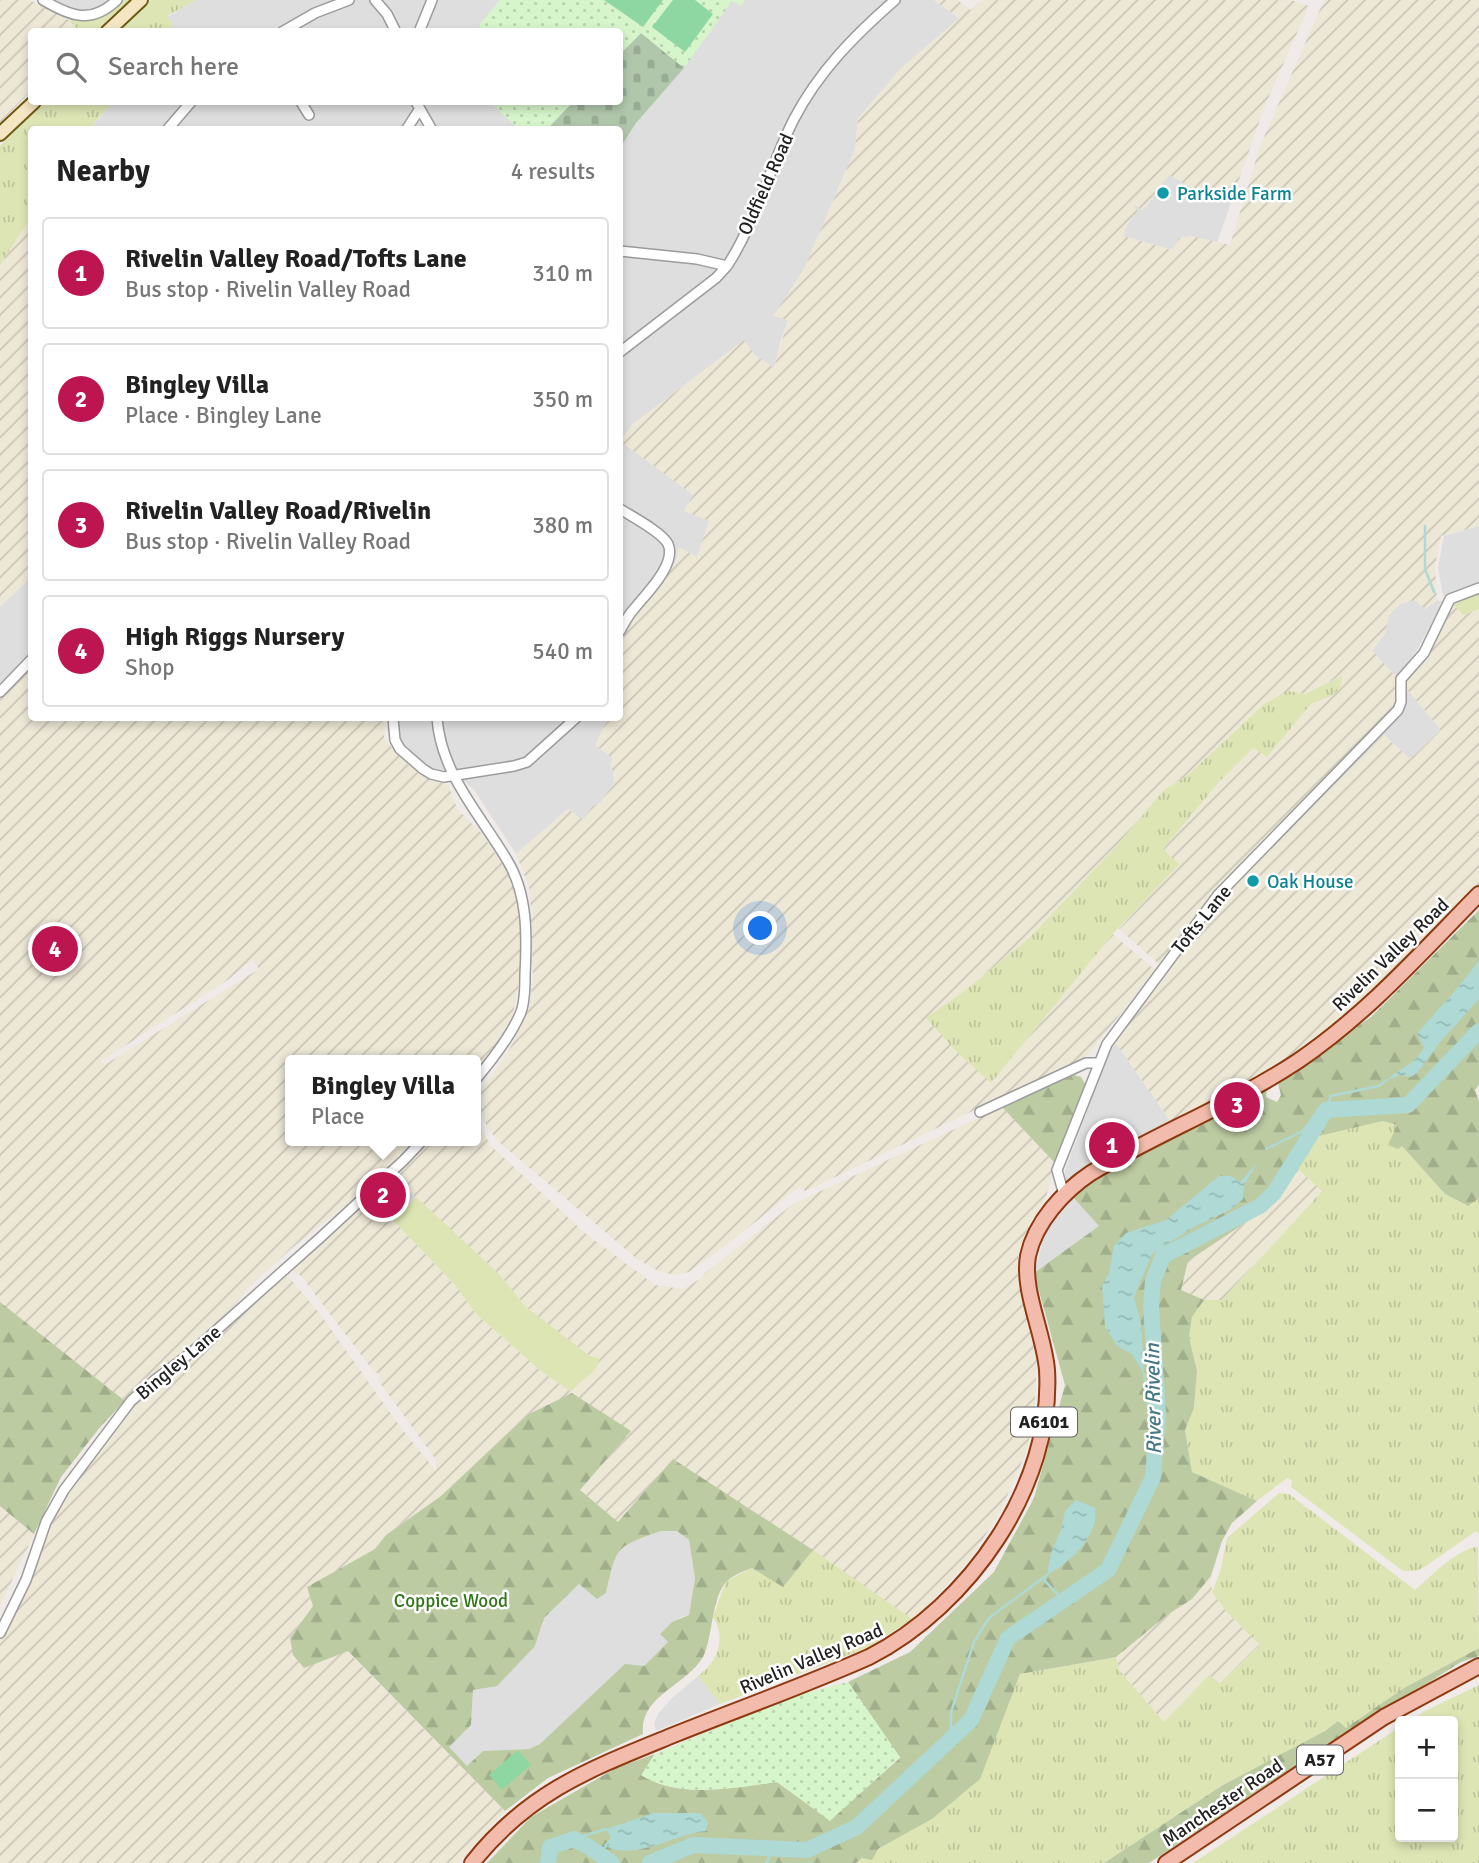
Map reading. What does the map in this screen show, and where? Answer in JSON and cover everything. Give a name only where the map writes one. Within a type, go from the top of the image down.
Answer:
[{"type":"main road","points":[[111,28],[141,0]]},
{"type":"main road","points":[[0,134],[31,105]]},
{"type":"main road","name":"Rivelin Valley Road","points":[[472,1863],[510,1822],[561,1785],[620,1756],[869,1657],[912,1631],[961,1587],[982,1561],[1020,1495],[1032,1470],[1040,1442],[1045,1415],[1047,1373],[1045,1351],[1028,1281],[1028,1257],[1031,1245],[1045,1219],[1064,1195],[1104,1165],[1299,1060],[1365,1010],[1479,894]]},
{"type":"main road","name":"Manchester Road","points":[[1166,1863],[1384,1717],[1479,1666]]},
{"type":"street","points":[[43,0],[69,15],[81,16],[94,15],[117,0]]},
{"type":"street","points":[[289,28],[315,13],[349,0]]},
{"type":"street","points":[[375,0],[394,28]]},
{"type":"street","points":[[421,28],[432,0]]},
{"type":"street","name":"Oldfield Road","points":[[623,350],[716,278],[727,266],[794,119],[813,87],[836,57],[895,0]]},
{"type":"street","points":[[170,126],[188,105]]},
{"type":"street","points":[[303,105],[309,115]]},
{"type":"street","points":[[408,126],[418,106]]},
{"type":"street","points":[[418,106],[430,126]]},
{"type":"street","points":[[623,251],[697,259],[727,266]]},
{"type":"street","points":[[623,511],[663,538],[669,545],[670,556],[655,583],[623,626]]},
{"type":"street","name":"Tofts Lane","points":[[1064,1195],[1057,1170],[1107,1044],[1218,895],[1398,710],[1401,702],[1401,679],[1424,653],[1450,599],[1479,588]]},
{"type":"street","points":[[0,692],[28,663]]},
{"type":"street","points":[[393,721],[395,740],[400,749],[431,774],[453,776],[527,762],[573,721]]},
{"type":"street","points":[[438,721],[444,757],[453,776],[512,869],[520,890],[525,917],[526,956],[522,1010],[509,1035],[481,1073]]},
{"type":"street","points":[[980,1112],[1086,1063],[1099,1063]]},
{"type":"street","name":"Bingley Lane","points":[[0,1633],[26,1580],[46,1522],[64,1490],[131,1401],[192,1352],[321,1237],[417,1146]]},
{"type":"shaded area","points":[[0,0],[29,0],[69,20],[76,28],[28,28],[28,94],[0,123]]},
{"type":"shaded area","points":[[55,0],[110,0],[97,10],[72,10]]},
{"type":"shaded area","points":[[196,0],[934,0],[959,18],[858,118],[855,149],[804,269],[774,315],[788,320],[774,368],[755,355],[744,340],[633,424],[623,437],[623,126],[92,126],[110,105],[623,105],[623,28],[170,28],[173,25],[167,17]]},
{"type":"shaded area","points":[[934,0],[957,0],[971,10],[982,0],[1291,0],[1309,6],[1266,103],[1234,194],[1223,199],[1195,189],[1169,175],[1145,208],[1141,210],[1133,206],[1138,211],[1128,223],[1123,236],[1172,250],[1179,238],[1191,236],[1230,245],[1260,146],[1324,0],[1479,0],[1479,526],[1441,536],[1435,566],[1437,600],[1425,609],[1415,600],[1400,604],[1389,615],[1385,633],[1372,650],[1397,678],[1397,701],[1390,713],[1216,889],[1159,964],[1119,929],[1178,864],[1163,849],[1219,782],[1253,748],[1268,756],[1311,704],[1333,696],[1341,676],[1305,694],[1288,691],[1237,729],[1187,776],[1164,790],[1112,851],[1029,938],[927,1018],[991,1083],[1113,934],[1155,970],[1087,1056],[806,1191],[799,1187],[689,1272],[676,1275],[660,1272],[637,1259],[500,1143],[481,1115],[481,1090],[508,1052],[529,1009],[533,978],[531,910],[529,887],[516,854],[568,809],[583,820],[593,806],[600,803],[614,783],[615,774],[610,766],[612,758],[595,745],[607,721],[623,721],[623,635],[672,567],[677,558],[678,547],[697,557],[709,521],[684,511],[693,495],[623,443],[623,437],[633,424],[744,340],[755,355],[774,368],[788,320],[773,316],[804,269],[855,149],[858,118],[901,68],[959,18]]},
{"type":"shaded area","name":"Parkside Farm","points":[[1169,174],[1195,188],[1234,194],[1217,243],[1191,236],[1179,238],[1173,250],[1123,236],[1128,223],[1138,211],[1132,207],[1146,207]]},
{"type":"shaded area","points":[[28,222],[28,580],[0,607],[0,265]]},
{"type":"shaded area","points":[[623,442],[693,495],[684,511],[709,521],[697,557],[678,547],[677,558],[672,567],[655,594],[634,618],[623,638]]},
{"type":"shaded area","points":[[1479,526],[1479,584],[1449,596],[1443,595],[1438,568],[1444,536]]},
{"type":"shaded area","points":[[28,580],[28,656],[0,685],[0,607]]},
{"type":"shaded area","points":[[1415,600],[1425,609],[1437,600],[1443,602],[1417,650],[1397,678],[1372,651],[1385,633],[1389,615],[1400,604]]},
{"type":"shaded area","points":[[1452,603],[1463,615],[1479,609],[1479,885],[1365,1001],[1322,1036],[1274,1067],[1171,1122],[1118,1046],[1110,1044],[1220,898],[1383,735],[1410,759],[1441,730],[1405,687],[1406,679]]},
{"type":"shaded area","points":[[28,668],[28,721],[385,721],[384,739],[402,759],[419,774],[448,785],[458,810],[482,834],[506,869],[519,904],[522,965],[513,1015],[496,1044],[481,1063],[481,1055],[285,1055],[285,1146],[408,1146],[377,1180],[292,1248],[249,1287],[194,1345],[125,1401],[0,1302],[0,699]],"holes":[[[252,960],[259,969],[106,1064],[100,1062],[229,979]]]},
{"type":"shaded area","points":[[1405,687],[1441,730],[1410,759],[1382,733],[1401,712]]},
{"type":"shaded area","points":[[388,721],[607,721],[596,745],[613,758],[614,783],[583,821],[568,809],[516,854],[474,790],[459,776],[443,782],[419,772],[400,754],[390,737]]},
{"type":"shaded area","points":[[1112,1042],[1118,1046],[1171,1122],[1074,1175],[1066,1183],[1065,1171]]},
{"type":"shaded area","points":[[1002,1107],[1054,1162],[1054,1173],[1044,1202],[1031,1221],[1018,1253],[1018,1278],[1037,1351],[1035,1405],[1028,1448],[1001,1510],[972,1557],[929,1605],[912,1619],[807,1547],[618,1522],[580,1490],[527,1415],[441,1496],[386,1535],[375,1549],[307,1587],[347,1651],[505,1811],[459,1863],[0,1863],[0,1636],[49,1517],[103,1439],[147,1393],[153,1393],[156,1387],[207,1346],[286,1274],[321,1315],[401,1428],[436,1471],[436,1460],[378,1380],[380,1374],[374,1372],[301,1276],[291,1270],[371,1197],[456,1286],[476,1314],[541,1371],[570,1391],[590,1357],[526,1307],[499,1274],[436,1218],[395,1176],[425,1146],[481,1146],[481,1129],[491,1146],[585,1233],[655,1285],[683,1289],[702,1278],[793,1204]]},
{"type":"shaded area","points":[[1296,1167],[1322,1190],[1222,1300],[1204,1300],[1181,1290],[1188,1261],[1269,1207]]},
{"type":"shaded area","points":[[395,1176],[416,1197],[393,1220],[371,1197]]},
{"type":"shaded area","points":[[1072,1196],[1100,1226],[1034,1273],[1047,1227]]},
{"type":"shaded area","points":[[0,1506],[34,1534],[0,1606]]},
{"type":"shaded area","points":[[660,1531],[677,1531],[689,1540],[695,1578],[689,1615],[681,1617],[660,1634],[668,1642],[644,1666],[540,1744],[529,1749],[483,1751],[467,1766],[448,1747],[471,1725],[473,1689],[535,1646],[544,1618],[579,1584],[606,1593],[616,1553],[627,1544]]},
{"type":"shaded area","points":[[1211,1576],[1212,1592],[1226,1611],[1260,1645],[1219,1685],[1209,1675],[1164,1722],[1119,1670],[1116,1657],[1167,1615],[1192,1599]]},
{"type":"shaded area","points":[[698,1676],[720,1704],[656,1731],[654,1724],[658,1714]]},
{"type":"green space","points":[[123,0],[133,0],[101,28],[76,28],[69,20],[100,18]]},
{"type":"green space","points":[[151,0],[196,0],[167,16],[173,25],[170,28],[120,28]]},
{"type":"green space","points":[[500,0],[745,0],[741,6],[732,1],[684,68],[641,33],[623,51],[623,28],[480,28]]},
{"type":"green space","points":[[604,0],[663,0],[643,27]]},
{"type":"green space","points":[[673,0],[695,0],[713,14],[685,52],[652,27]]},
{"type":"green space","points":[[641,33],[684,68],[636,123],[623,143],[623,126],[550,126],[570,105],[623,105],[623,51]]},
{"type":"green space","points":[[40,105],[110,105],[92,126],[28,126],[28,222],[0,265],[0,146]]},
{"type":"green space","points":[[493,105],[570,105],[550,126],[515,126]]},
{"type":"green space","points":[[1479,592],[1479,609],[1463,615],[1452,603]]},
{"type":"green space","points":[[1342,676],[1340,688],[1332,696],[1311,704],[1267,757],[1253,748],[1219,782],[1163,849],[1179,864],[1113,934],[991,1083],[956,1051],[926,1018],[963,992],[1029,938],[1112,851],[1164,790],[1187,776],[1264,704],[1288,691],[1305,694]]},
{"type":"green space","points":[[1479,910],[1479,1085],[1475,1090],[1479,1101],[1479,1198],[1468,1206],[1445,1194],[1402,1146],[1398,1149],[1388,1145],[1397,1125],[1383,1121],[1319,1136],[1269,1207],[1188,1261],[1181,1290],[1204,1300],[1192,1317],[1189,1337],[1197,1371],[1194,1408],[1185,1430],[1192,1472],[1257,1501],[1232,1523],[1222,1541],[1211,1576],[1192,1599],[1167,1615],[1116,1657],[1020,1674],[980,1779],[932,1819],[878,1849],[872,1860],[862,1858],[856,1863],[487,1863],[531,1817],[616,1768],[655,1754],[641,1775],[657,1783],[690,1790],[708,1790],[777,1782],[830,1820],[900,1758],[848,1682],[910,1652],[994,1572],[1034,1498],[1065,1385],[1034,1273],[1099,1226],[1072,1196],[1094,1178],[1260,1087],[1267,1088],[1266,1097],[1277,1102],[1281,1095],[1277,1079],[1371,1017]]},
{"type":"green space","points":[[1074,1075],[1081,1077],[1086,1085],[1054,1162],[1002,1107]]},
{"type":"green space","points":[[1383,1121],[1398,1125],[1402,1146],[1445,1194],[1467,1206],[1479,1198],[1479,1534],[1476,1531],[1416,1571],[1403,1571],[1291,1487],[1292,1480],[1287,1478],[1257,1501],[1192,1472],[1185,1430],[1194,1408],[1197,1371],[1189,1337],[1192,1317],[1204,1300],[1222,1300],[1322,1191],[1296,1167],[1319,1136]]},
{"type":"green space","points":[[416,1197],[499,1274],[526,1307],[590,1356],[600,1359],[595,1370],[570,1391],[541,1371],[476,1314],[456,1286],[393,1220]]},
{"type":"green space","points":[[0,1302],[125,1401],[101,1426],[61,1477],[34,1534],[0,1506]]},
{"type":"green space","name":"Coppice Wood","points":[[572,1393],[631,1431],[580,1490],[618,1522],[673,1459],[813,1550],[783,1587],[752,1568],[728,1580],[718,1596],[703,1657],[648,1710],[643,1734],[548,1778],[505,1811],[348,1651],[304,1668],[293,1655],[290,1638],[313,1606],[307,1587],[375,1549],[386,1535],[441,1496],[527,1415]],"holes":[[[660,1531],[677,1531],[689,1540],[695,1578],[689,1615],[672,1622],[660,1634],[668,1642],[644,1666],[625,1664],[540,1744],[529,1749],[483,1751],[467,1766],[449,1747],[471,1725],[473,1690],[497,1686],[535,1646],[544,1618],[579,1584],[597,1599],[606,1593],[616,1557],[625,1546]]]},
{"type":"green space","points":[[1279,1493],[1289,1494],[1415,1590],[1453,1557],[1478,1547],[1479,1648],[1404,1688],[1346,1729],[1338,1721],[1325,1731],[1223,1785],[1104,1863],[856,1863],[862,1858],[872,1859],[878,1849],[932,1819],[1014,1689],[1020,1674],[1116,1657],[1119,1670],[1164,1722],[1209,1675],[1220,1684],[1260,1645],[1226,1611],[1212,1592],[1220,1572],[1227,1538]]},
{"type":"green space","points":[[813,1550],[912,1619],[869,1647],[720,1704],[698,1676],[710,1664],[718,1650],[719,1634],[713,1617],[726,1581],[752,1568],[783,1586]]},
{"type":"green space","points":[[1479,1648],[1479,1656],[1461,1662],[1149,1863],[1104,1863],[1223,1785],[1325,1731],[1338,1721],[1346,1728],[1404,1688]]},
{"type":"green space","points":[[848,1682],[900,1757],[830,1821],[777,1782],[708,1790],[673,1787],[641,1775],[655,1754],[793,1696]]},
{"type":"green space","points":[[1479,1685],[1479,1863],[1193,1863],[1395,1730],[1395,1842],[1458,1842],[1458,1716],[1418,1716]]},
{"type":"green space","points":[[518,1750],[531,1765],[502,1790],[489,1775]]},
{"type":"water","points":[[1479,960],[1479,999],[1441,1041],[1417,1073],[1411,1077],[1401,1075],[1387,1080],[1421,1053],[1424,1047],[1417,1034]]},
{"type":"water","points":[[1257,1163],[1244,1186],[1243,1199],[1230,1210],[1194,1227],[1152,1254],[1134,1297],[1141,1323],[1144,1374],[1132,1354],[1117,1346],[1105,1327],[1102,1286],[1109,1273],[1114,1246],[1126,1233],[1166,1220],[1219,1176],[1231,1176],[1240,1182]]},
{"type":"water","points":[[1076,1500],[1095,1508],[1091,1533],[1075,1554],[1047,1575],[1051,1553],[1061,1530],[1065,1511]]},
{"type":"water","points":[[654,1813],[700,1813],[708,1822],[706,1831],[629,1851],[604,1845],[611,1838],[606,1829]]},
{"type":"waterway","points":[[1425,526],[1425,569],[1434,592]]},
{"type":"waterway","name":"River Rivelin","points":[[650,1863],[693,1845],[807,1850],[857,1827],[971,1720],[1008,1638],[1108,1570],[1153,1477],[1158,1413],[1151,1306],[1153,1281],[1163,1256],[1260,1206],[1274,1193],[1326,1110],[1408,1105],[1479,1031]]},
{"type":"waterway","name":"River Rivelin","points":[[1266,1149],[1303,1131],[1320,1107],[1326,1110],[1331,1096],[1379,1086],[1387,1080]]},
{"type":"waterway","points":[[1144,1374],[1150,1419],[1157,1423]]},
{"type":"waterway","points":[[951,1739],[951,1712],[974,1642],[989,1618],[1047,1575]]},
{"type":"waterway","points":[[1043,1579],[1064,1601]]},
{"type":"waterway","points":[[574,1839],[606,1829]]},
{"type":"waterway","name":"River Rivelin","points":[[548,1863],[550,1847],[574,1839],[612,1863]]},
{"type":"waterway","points":[[598,1855],[606,1846]]},
{"type":"waterway","points":[[766,1863],[769,1859],[767,1849]]},
{"type":"place","name":"Parkside Farm","points":[[1163,193]]},
{"type":"place","name":"Oak House","points":[[1253,881]]},
{"type":"place","name":"High Riggs Nursery","points":[[55,949]]},
{"type":"place","name":"Rivelin Valley Road/Rivelin","points":[[1237,1105]]},
{"type":"place","name":"Rivelin Valley Road/Tofts Lane","points":[[1112,1145]]},
{"type":"place","name":"Bingley Villa","points":[[383,1195]]}]
